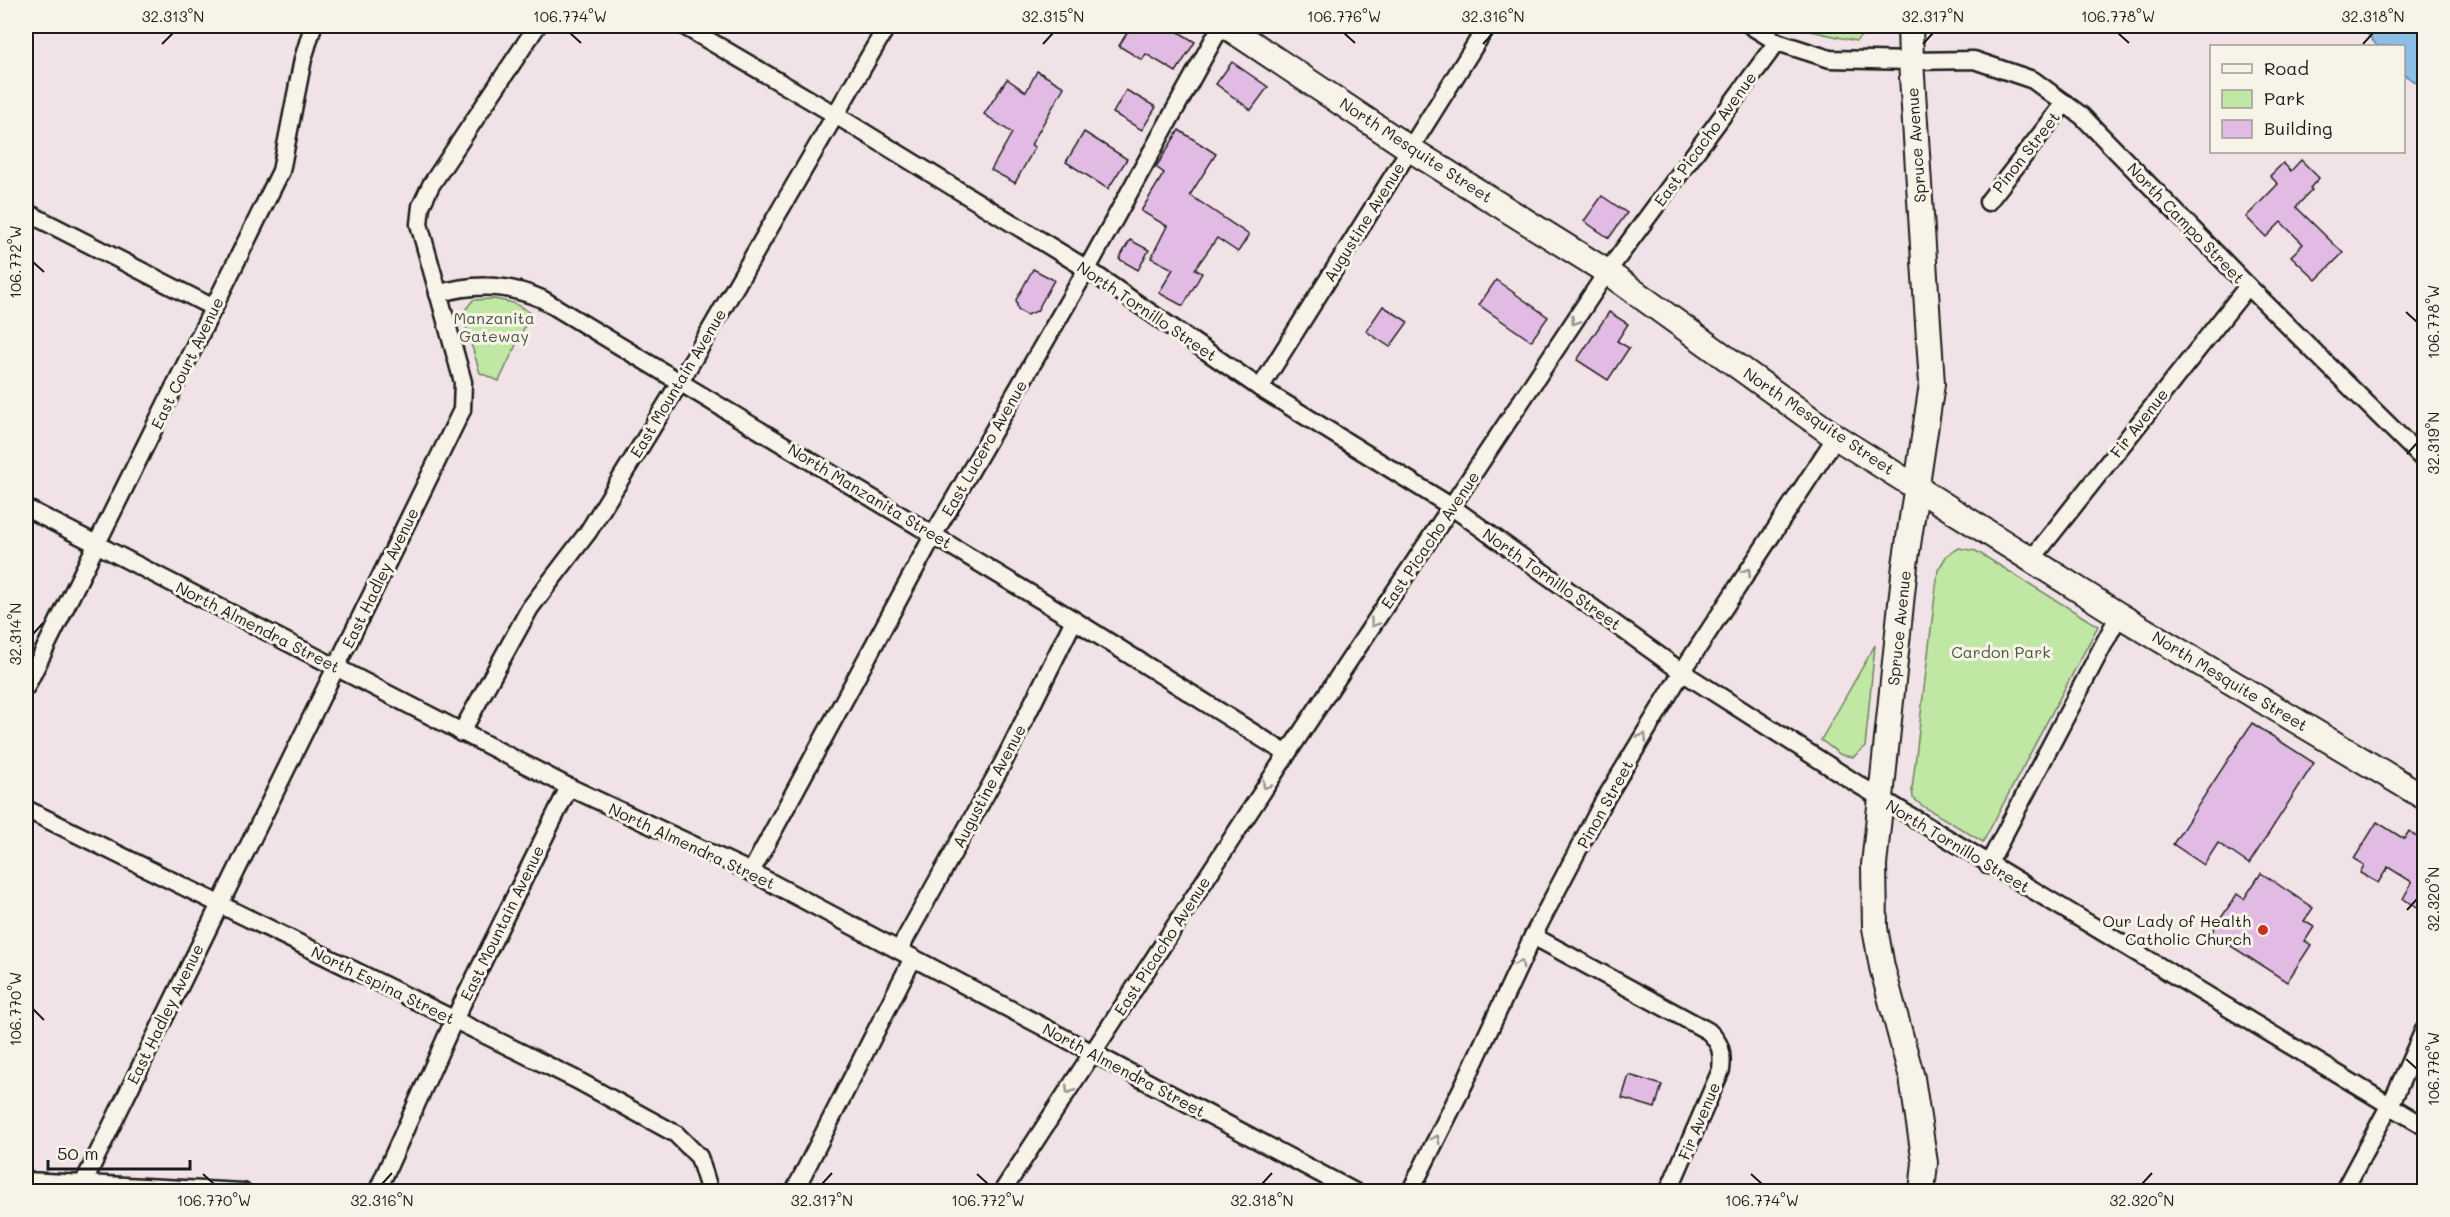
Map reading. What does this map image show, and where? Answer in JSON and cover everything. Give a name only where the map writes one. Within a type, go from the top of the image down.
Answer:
[{"type":"street","name":"East Court Avenue","points":[[26,687],[281,171],[303,59],[313,26]]},
{"type":"street","name":"East Hadley Avenue","points":[[80,1188],[462,410],[463,382],[419,224],[421,206],[431,185],[537,26]]},
{"type":"street","name":"North Tornillo Street","points":[[684,26],[834,114],[1087,270],[1260,388],[1452,507],[1683,672],[1882,799],[2424,1126]]},
{"type":"street","name":"East Mountain Avenue","points":[[461,733],[530,608],[588,532],[680,382],[887,26]]},
{"type":"street","name":"East Lucero Avenue","points":[[750,872],[934,534],[1087,270],[1221,26]]},
{"type":"street","name":"North Mesquite Street","points":[[1226,26],[1410,149],[1607,272],[1836,436],[2119,615],[2424,797]]},
{"type":"street","name":"Augustine Avenue","points":[[1260,388],[1487,26]]},
{"type":"street","points":[[1750,26],[1777,42],[1830,59],[1911,61],[1910,26]]},
{"type":"street","name":"East Picacho Avenue","points":[[1002,1191],[1287,754],[1607,272],[1777,42]]},
{"type":"street","name":"North Campo Street","points":[[1911,61],[1974,60],[2033,80],[2082,116],[2248,286],[2424,460]]},
{"type":"street","name":"Spruce Avenue","points":[[1911,61],[1932,384],[1905,565],[1874,865],[1875,928],[1882,967],[1912,1078],[1925,1163],[1922,1191]]},
{"type":"street","name":"Pinon Street","points":[[1988,201],[2065,103]]},
{"type":"street","points":[[26,212],[214,308]]},
{"type":"street","name":"Fir Avenue","points":[[2031,560],[2248,286]]},
{"type":"street","name":"North Manzanita Street","points":[[438,294],[456,288],[504,287],[522,290],[542,299],[934,534],[1287,754]]},
{"type":"street","name":"Pinon Street","points":[[1410,1191],[1465,1082],[1533,936],[1602,806],[1683,672],[1836,436]]},
{"type":"street","name":"North Almendra Street","points":[[26,508],[461,733],[569,787],[750,872],[1356,1191]]},
{"type":"street","points":[[1988,865],[2119,615]]},
{"type":"street","name":"Augustine Avenue","points":[[794,1191],[906,954],[1074,620]]},
{"type":"street","name":"East Mountain Avenue","points":[[377,1191],[454,1020],[569,787]]},
{"type":"street","name":"North Espina Street","points":[[26,809],[575,1078],[676,1134],[699,1157],[710,1191]]},
{"type":"street","name":"Fir Avenue","points":[[1533,936],[1708,1030],[1718,1040],[1722,1049],[1721,1070],[1668,1191]]},
{"type":"street","points":[[2343,1191],[2389,1106],[2424,1030]]},
{"type":"street","points":[[26,1181],[80,1188],[243,1191]]},
{"type":"green space","points":[[1805,26],[1872,26],[1856,41],[1802,29]]},
{"type":"green space","name":"Manzanita Gateway","points":[[494,299],[514,303],[531,313],[499,381],[480,373],[463,317],[465,310],[473,300]]},
{"type":"green space","name":"Cardon Park","points":[[1959,548],[1976,551],[2098,626],[1983,842],[1921,805],[1913,798],[1912,789],[1938,570],[1947,555]]},
{"type":"green space","points":[[1875,645],[1865,747],[1853,757],[1841,755],[1821,740]]},
{"type":"water","points":[[2361,26],[2424,26],[2424,87],[2405,76],[2405,45],[2376,45]]},
{"type":"building","points":[[1131,26],[1169,26],[1195,42],[1176,72],[1146,54],[1142,60],[1119,46]]},
{"type":"building","points":[[1232,62],[1268,87],[1251,110],[1216,84]]},
{"type":"building","points":[[1037,71],[1064,87],[1031,145],[1035,147],[1015,183],[991,170],[1012,133],[984,114],[1007,79],[1026,92]]},
{"type":"building","points":[[1126,90],[1156,107],[1142,130],[1113,113]]},
{"type":"building","points":[[1179,130],[1216,154],[1190,195],[1249,235],[1238,252],[1217,238],[1195,269],[1202,273],[1183,306],[1159,293],[1173,269],[1151,258],[1167,226],[1141,211],[1164,173],[1156,167]]},
{"type":"building","points":[[1084,132],[1127,159],[1108,189],[1066,162]]},
{"type":"building","points":[[2301,160],[2319,178],[2310,188],[2312,190],[2296,207],[2343,253],[2316,280],[2291,256],[2303,244],[2281,222],[2266,237],[2246,217],[2278,184],[2270,176],[2283,163],[2291,171]]},
{"type":"building","points":[[1602,196],[1627,213],[1609,238],[1584,221]]},
{"type":"building","points":[[1130,240],[1149,250],[1138,270],[1119,259]]},
{"type":"building","points":[[1033,269],[1054,280],[1037,311],[1027,315],[1018,310],[1016,300]]},
{"type":"building","points":[[1496,280],[1548,317],[1531,341],[1479,305]]},
{"type":"building","points":[[1383,306],[1408,322],[1390,347],[1366,331]]},
{"type":"building","points":[[1609,312],[1628,324],[1617,341],[1629,348],[1608,380],[1577,360]]},
{"type":"building","points":[[2252,723],[2314,763],[2249,864],[2218,843],[2204,865],[2173,844]]},
{"type":"building","points":[[2377,822],[2404,839],[2409,831],[2424,843],[2424,898],[2419,908],[2403,899],[2412,882],[2388,867],[2378,883],[2360,873],[2364,865],[2354,859]]},
{"type":"building","name":"Our Lady of Health Catholic Church","points":[[2261,873],[2313,908],[2304,921],[2314,927],[2305,941],[2311,945],[2287,982],[2211,933],[2237,894],[2244,899]]},
{"type":"building","points":[[1629,1075],[1662,1085],[1655,1108],[1622,1098]]},
{"type":"place","name":"Our Lady of Health Catholic Church","points":[[2263,930]]}]
